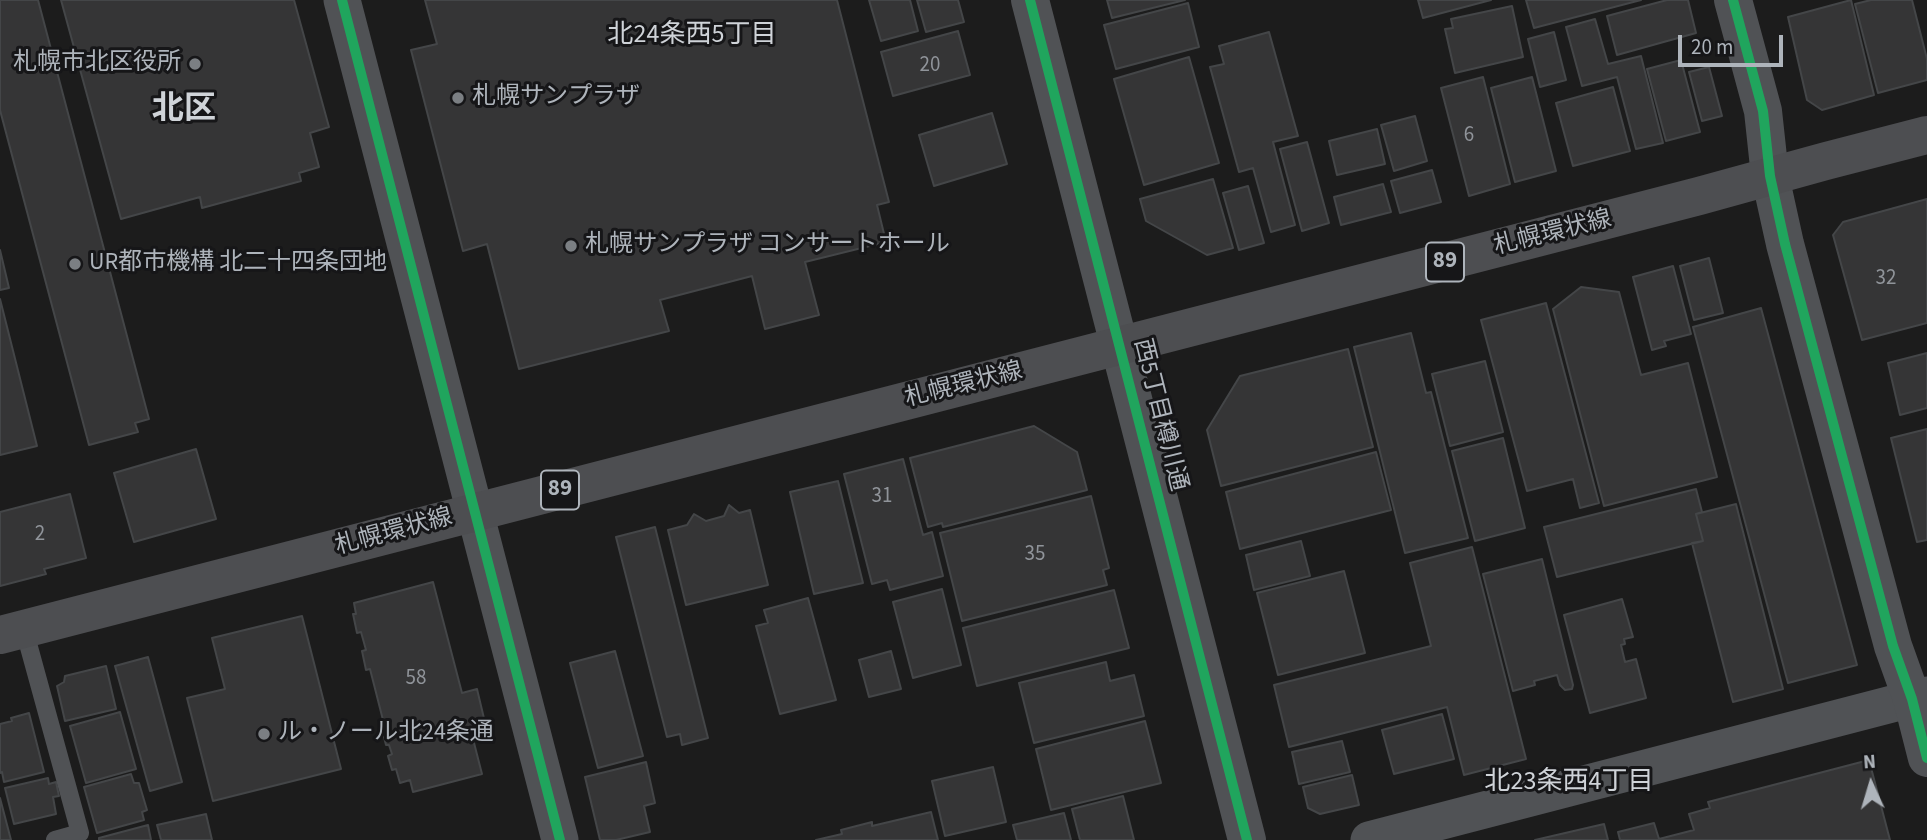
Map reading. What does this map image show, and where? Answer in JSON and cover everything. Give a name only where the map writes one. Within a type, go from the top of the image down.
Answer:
[{"type":"main road","name":"札幌環状線","points":[[12,632],[1699,197],[1927,135]]},
{"type":"street","points":[[342,0],[560,840]]},
{"type":"street","name":"西5丁目樽川通","points":[[1030,0],[1247,840]]},
{"type":"street","points":[[1736,1],[1763,111],[1770,176],[1785,244],[1894,646],[1920,697],[1927,758]]},
{"type":"street","points":[[1369,840],[1920,697]]},
{"type":"lane","points":[[12,632],[80,833],[55,840]]},
{"type":"building","name":"UR都市機構 北二十四条団地","points":[[0,0],[38,0],[149,419],[135,423],[138,432],[89,445],[0,110]]},
{"type":"building","name":"札幌市北区役所","points":[[61,0],[294,0],[329,127],[310,133],[319,167],[299,173],[301,181],[202,208],[200,197],[121,219]]},
{"type":"building","name":"札幌サンプラザ","points":[[425,0],[837,0],[889,202],[877,205],[886,242],[805,262],[819,315],[765,329],[752,276],[660,300],[669,331],[519,369],[487,244],[463,251],[411,50],[437,44]]},
{"type":"building","points":[[869,0],[910,0],[918,31],[881,41]]},
{"type":"building","points":[[917,0],[958,0],[964,22],[926,32]]},
{"type":"building","points":[[1107,0],[1185,0],[1112,18]]},
{"type":"building","points":[[1418,0],[1491,0],[1423,18]]},
{"type":"building","points":[[1526,0],[1641,0],[1534,28]]},
{"type":"building","points":[[1667,0],[1688,0],[1696,33],[1617,55],[1607,16]]},
{"type":"building","points":[[1851,0],[1874,95],[1822,110],[1807,100],[1788,17]]},
{"type":"building","points":[[1871,0],[1912,0],[1927,59],[1927,80],[1878,93],[1855,4]]},
{"type":"building","points":[[1188,3],[1199,47],[1116,69],[1104,25]]},
{"type":"building","points":[[1512,6],[1523,57],[1455,73],[1445,29],[1453,28],[1451,19]]},
{"type":"building","points":[[1595,19],[1608,64],[1641,56],[1663,143],[1636,149],[1617,77],[1582,86],[1566,27]]},
{"type":"building","points":[[958,31],[970,75],[893,96],[881,52]]},
{"type":"building","points":[[1269,32],[1298,136],[1273,142],[1295,225],[1271,232],[1253,168],[1239,172],[1210,67],[1224,64],[1219,46]]},
{"type":"building","points":[[1554,32],[1566,80],[1540,87],[1528,39]]},
{"type":"building","points":[[1189,57],[1219,163],[1144,185],[1114,79]]},
{"type":"building","points":[[1681,60],[1700,132],[1666,141],[1647,69]]},
{"type":"building","points":[[1709,67],[1722,116],[1702,121],[1689,72]]},
{"type":"building","points":[[1483,77],[1510,184],[1469,196],[1441,88]]},
{"type":"building","points":[[1532,77],[1556,171],[1515,182],[1491,88]]},
{"type":"building","points":[[1613,87],[1630,151],[1573,166],[1556,103]]},
{"type":"building","points":[[992,113],[1007,164],[934,186],[919,135]]},
{"type":"building","points":[[1415,116],[1427,161],[1394,171],[1381,125]]},
{"type":"building","points":[[1377,129],[1385,164],[1337,175],[1329,141]]},
{"type":"building","points":[[1307,142],[1329,223],[1302,231],[1280,149]]},
{"type":"building","points":[[1432,170],[1441,202],[1400,213],[1391,181]]},
{"type":"building","points":[[1213,179],[1233,248],[1207,255],[1146,221],[1140,199]]},
{"type":"building","points":[[1383,184],[1391,212],[1341,225],[1334,197]]},
{"type":"building","points":[[1248,186],[1264,243],[1239,250],[1223,193]]},
{"type":"building","points":[[1927,199],[1927,323],[1862,340],[1833,235],[1843,222]]},
{"type":"building","points":[[0,250],[9,288],[0,290]]},
{"type":"building","points":[[1709,258],[1723,313],[1694,320],[1680,266]]},
{"type":"building","points":[[1673,266],[1691,334],[1664,341],[1666,346],[1652,350],[1633,277]]},
{"type":"building","points":[[1581,287],[1619,292],[1641,375],[1688,363],[1717,477],[1604,506],[1553,309]]},
{"type":"building","points":[[0,299],[37,446],[0,455]]},
{"type":"building","points":[[1546,303],[1599,503],[1580,508],[1573,479],[1527,491],[1481,320]]},
{"type":"building","points":[[1761,308],[1857,665],[1788,683],[1693,327]]},
{"type":"building","points":[[1411,333],[1426,393],[1431,392],[1468,538],[1405,553],[1354,347]]},
{"type":"building","points":[[1348,349],[1373,447],[1221,486],[1207,430],[1240,376]]},
{"type":"building","points":[[1927,353],[1927,408],[1900,415],[1888,363]]},
{"type":"building","points":[[1485,361],[1503,432],[1450,446],[1432,374]]},
{"type":"building","points":[[1034,426],[1077,452],[1087,490],[943,527],[942,523],[928,527],[910,458]]},
{"type":"building","points":[[1927,429],[1927,540],[1917,542],[1891,438]]},
{"type":"building","points":[[1503,438],[1525,528],[1475,541],[1452,451]]},
{"type":"building","points":[[196,449],[216,519],[134,542],[114,473]]},
{"type":"building","points":[[1376,452],[1391,510],[1240,549],[1226,492]]},
{"type":"building","points":[[903,459],[923,535],[932,532],[943,576],[890,590],[887,580],[872,584],[844,474]]},
{"type":"building","points":[[838,481],[863,583],[814,594],[790,492]]},
{"type":"building","points":[[1696,489],[1702,512],[1696,514],[1703,541],[1557,577],[1544,527]]},
{"type":"building","points":[[70,494],[86,558],[44,569],[46,574],[0,586],[0,512]]},
{"type":"building","points":[[1091,496],[1109,568],[1103,570],[1107,585],[962,621],[940,533]]},
{"type":"building","points":[[1736,504],[1783,689],[1733,702],[1692,543],[1703,541],[1696,514]]},
{"type":"building","points":[[729,505],[739,513],[750,510],[768,585],[686,605],[668,530],[687,525],[694,514],[706,521],[724,516]]},
{"type":"building","points":[[655,527],[708,738],[682,745],[680,734],[667,737],[616,537]]},
{"type":"building","points":[[1301,541],[1310,576],[1254,590],[1246,555]]},
{"type":"building","points":[[1472,547],[1526,759],[1464,775],[1447,707],[1289,747],[1274,685],[1431,646],[1410,563]]},
{"type":"building","points":[[1542,559],[1573,685],[1572,689],[1565,690],[1557,675],[1534,681],[1535,685],[1513,691],[1483,574]]},
{"type":"building","points":[[1344,571],[1365,653],[1278,675],[1257,593]]},
{"type":"building","points":[[433,582],[462,693],[477,689],[487,731],[472,735],[482,774],[413,792],[410,780],[400,783],[396,769],[392,770],[388,756],[392,754],[389,745],[386,745],[381,725],[384,724],[370,669],[366,670],[362,651],[366,650],[361,632],[357,633],[354,603]]},
{"type":"building","points":[[942,589],[961,665],[913,678],[893,602]]},
{"type":"building","points":[[1114,590],[1129,648],[977,686],[963,628]]},
{"type":"building","points":[[808,598],[836,700],[780,714],[756,626],[768,623],[764,610]]},
{"type":"building","points":[[1622,599],[1633,637],[1624,639],[1625,644],[1621,645],[1625,662],[1636,659],[1646,698],[1590,713],[1564,615]]},
{"type":"building","name":"ル・ノール北24条通","points":[[302,616],[341,769],[213,801],[187,698],[225,689],[212,638]]},
{"type":"building","points":[[615,651],[643,756],[598,768],[570,663]]},
{"type":"building","points":[[891,651],[901,689],[869,697],[859,660]]},
{"type":"building","points":[[148,657],[182,782],[150,791],[115,666]]},
{"type":"building","points":[[1106,662],[1110,681],[1134,675],[1144,716],[1034,743],[1019,683]]},
{"type":"building","points":[[106,666],[116,709],[65,721],[57,686],[64,682],[65,676]]},
{"type":"building","points":[[120,712],[136,769],[86,783],[70,726]]},
{"type":"building","points":[[29,713],[44,772],[4,782],[2,772],[0,773],[0,724]]},
{"type":"building","points":[[1442,714],[1454,759],[1394,774],[1382,730]]},
{"type":"building","points":[[1145,721],[1161,783],[1051,810],[1036,749]]},
{"type":"building","points":[[1342,741],[1350,772],[1299,784],[1292,752]]},
{"type":"building","points":[[1869,760],[1890,840],[1620,840],[1618,832],[1654,823],[1659,839],[1694,830],[1689,814],[1710,808],[1708,802]]},
{"type":"building","points":[[646,762],[655,803],[644,806],[650,832],[616,840],[600,840],[585,777]]},
{"type":"building","points":[[993,767],[1006,822],[945,836],[932,781]]},
{"type":"building","points":[[131,774],[134,783],[139,783],[147,810],[142,812],[144,820],[97,833],[84,787]]},
{"type":"building","points":[[1352,775],[1359,805],[1320,814],[1308,808],[1303,787]]},
{"type":"building","points":[[48,778],[49,784],[56,782],[59,796],[53,797],[56,814],[14,824],[5,788]]},
{"type":"building","points":[[1123,796],[1134,840],[1080,840],[1072,809]]},
{"type":"building","points":[[0,798],[11,840],[0,840]]},
{"type":"building","points":[[931,812],[938,840],[816,840],[842,834],[841,830],[872,822],[872,826]]},
{"type":"building","points":[[1064,813],[1071,840],[1017,840],[1013,825]]},
{"type":"building","points":[[206,814],[212,840],[161,840],[157,825]]},
{"type":"building","points":[[1604,824],[1608,840],[1535,840]]},
{"type":"building","points":[[148,825],[151,840],[99,840],[99,838]]},
{"type":"cycle path","points":[[342,0],[560,840]]},
{"type":"cycle path","points":[[1030,0],[1247,840]]},
{"type":"cycle path","points":[[1733,0],[1763,111],[1770,176],[1785,244],[1893,646],[1912,699],[1927,758]]},
{"type":"place","name":"札幌市北区役所","points":[[195,64]]},
{"type":"place","name":"札幌サンプラザ","points":[[458,98]]},
{"type":"place","name":"札幌サンプラザ コンサートホール","points":[[571,246]]},
{"type":"place","name":"UR都市機構 北二十四条団地","points":[[75,264]]},
{"type":"place","name":"ル・ノール北24条通","points":[[264,734]]},
{"type":"district","name":"北24条西5丁目","points":[[692,36]]},
{"type":"district","name":"北区","points":[[184,111]]},
{"type":"district","name":"北23条西4丁目","points":[[1569,783]]}]
